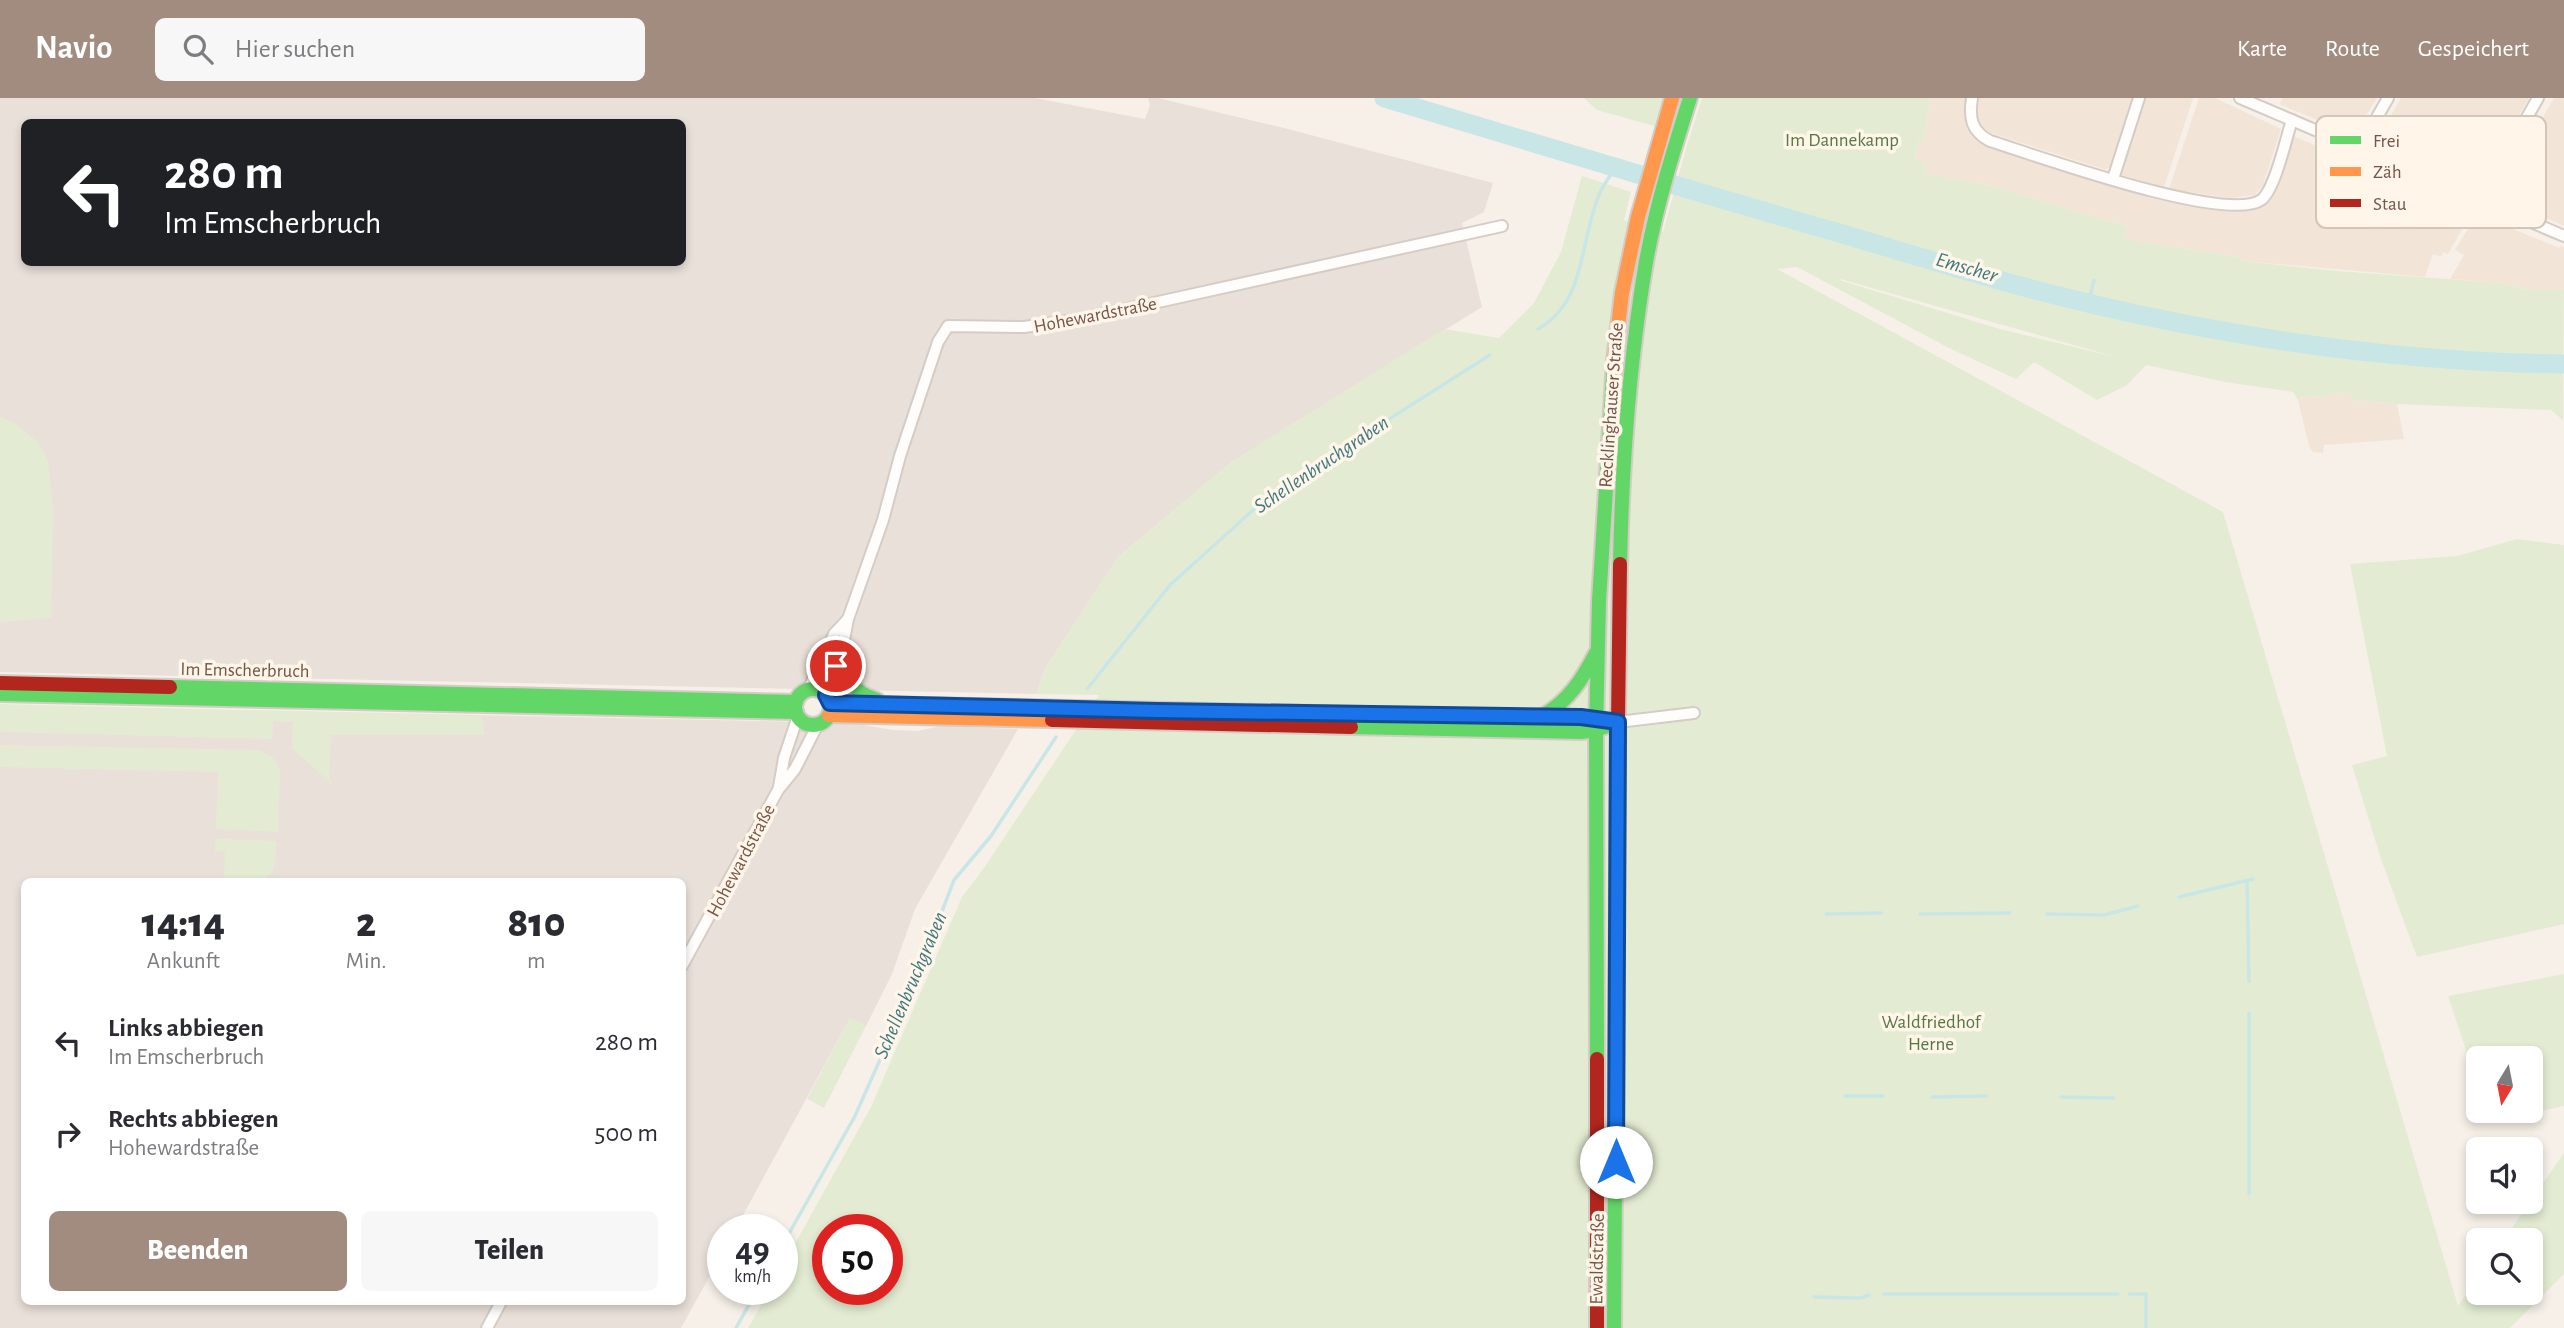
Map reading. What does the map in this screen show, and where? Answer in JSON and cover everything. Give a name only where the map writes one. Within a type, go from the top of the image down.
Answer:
[{"type":"main road","name":"Recklinghauser Straße","points":[[1596,724],[1612,375],[1622,293],[1643,196],[1672,98]]},
{"type":"main road","name":"Recklinghauser Straße","points":[[1618,722],[1620,545],[1629,370],[1640,286],[1659,201],[1690,98]]},
{"type":"main road","points":[[1542,716],[1565,703],[1577,689],[1598,648]]},
{"type":"main road","points":[[840,652],[842,670],[848,684],[861,695],[891,704]]},
{"type":"main road","name":"Im Emscherbruch","points":[[0,683],[796,710],[807,724],[826,709],[891,704],[1542,716],[1596,724]]},
{"type":"main road","points":[[796,710],[800,694],[808,690]]},
{"type":"main road","name":"Im Emscherbruch","points":[[808,690],[821,691],[826,709]]},
{"type":"main road","name":"Im Emscherbruch","points":[[0,694],[488,700]]},
{"type":"main road","name":"Im Emscherbruch","points":[[826,709],[1596,724],[1618,722]]},
{"type":"main road","name":"Ewaldstraße","points":[[1614,1328],[1618,722]]},
{"type":"main road","name":"Ewaldstraße","points":[[1596,724],[1597,1328]]},
{"type":"street","points":[[1972,98],[1970,114],[1974,128],[1990,141],[2165,194],[2224,204],[2260,201],[2269,188],[2292,120]]},
{"type":"street","points":[[2113,179],[2139,98]]},
{"type":"street","points":[[2240,98],[2316,130]]},
{"type":"street","points":[[2378,116],[2388,98]]},
{"type":"street","points":[[2528,116],[2538,98]]},
{"type":"street","name":"Hohewardstraße","points":[[686,959],[778,790],[794,769],[826,709],[848,620],[883,520],[900,456],[938,342],[948,326],[1024,327],[1081,319],[1502,226]]},
{"type":"street","points":[[2545,228],[2564,236]]},
{"type":"street","name":"Hohewardstraße","points":[[808,690],[834,634],[848,620]]},
{"type":"street","name":"Hohewardstraße","points":[[778,790],[796,710]]},
{"type":"street","points":[[1618,722],[1695,713]]},
{"type":"street","points":[[487,1328],[499,1305]]},
{"type":"shaded area","points":[[0,98],[1035,98],[1145,119],[1150,105],[1148,98],[1158,98],[1493,183],[1484,212],[1462,223],[1482,307],[1233,461],[1118,557],[1045,669],[1036,694],[0,672]]},
{"type":"shaded area","points":[[1930,98],[1966,98],[1966,126],[1981,143],[2151,198],[2236,211],[2265,204],[2272,197],[2293,136],[2316,146],[2316,228],[2463,228],[2448,254],[2443,252],[2441,257],[2433,254],[2425,277],[2242,261],[2239,257],[2123,239],[2127,226],[1985,184],[1924,174],[1915,161],[1919,140],[1924,140]]},
{"type":"shaded area","points":[[1979,98],[2133,98],[2111,166],[2106,170],[1988,132],[1981,127],[1977,118]]},
{"type":"shaded area","points":[[2144,98],[2193,98],[2164,187],[2124,176],[2121,172]]},
{"type":"shaded area","points":[[2199,98],[2215,98],[2281,129],[2263,185],[2255,195],[2230,198],[2169,189]]},
{"type":"shaded area","points":[[2283,98],[2377,98],[2366,116],[2316,116],[2316,119],[2279,104]]},
{"type":"shaded area","points":[[2401,98],[2529,98],[2519,116],[2391,116]]},
{"type":"shaded area","points":[[2554,98],[2564,98],[2564,226],[2546,218],[2546,116],[2544,116]]},
{"type":"shaded area","points":[[2468,228],[2511,228],[2559,248],[2561,245],[2564,247],[2564,290],[2528,290],[2502,283],[2450,279],[2464,255],[2455,250]]},
{"type":"shaded area","points":[[2333,393],[2350,394],[2356,400],[2397,404],[2404,439],[2324,445],[2323,453],[2313,452],[2309,446],[2298,400],[2304,396],[2327,397]]},
{"type":"shaded area","points":[[0,705],[853,723],[917,731],[941,726],[1018,729],[915,909],[892,974],[866,1026],[850,1018],[744,1214],[707,1214],[707,1281],[681,1328],[0,1328]]},
{"type":"green space","points":[[1584,98],[1663,98],[1654,126],[1597,110]]},
{"type":"green space","points":[[1702,98],[1930,98],[1924,141],[1919,140],[1915,161],[1926,163],[1925,174],[1985,184],[2127,226],[2124,239],[2239,257],[2242,261],[2502,283],[2528,290],[2564,290],[2563,420],[2551,410],[2397,404],[2356,400],[2349,394],[2304,396],[2298,400],[2293,392],[2225,382],[2146,365],[2127,385],[2097,400],[2034,362],[2016,379],[1951,349],[1797,267],[1777,269],[2223,512],[2458,1306],[2466,1294],[2466,1305],[2533,1305],[2510,1328],[748,1328],[761,1305],[798,1305],[798,1238],[871,1107],[962,897],[1099,695],[1036,694],[1045,669],[1118,557],[1233,461],[1444,329],[1499,338],[1534,303],[1561,252],[1582,176],[1631,192],[1624,220],[1663,232]],"holes":[[[1840,279],[2116,357],[2000,329]]]},
{"type":"green space","points":[[0,417],[15,423],[38,442],[48,460],[53,511],[51,618],[0,622]]},
{"type":"green space","points":[[2517,539],[2564,545],[2564,924],[2417,957],[2381,859],[2352,765],[2387,756],[2350,564],[2457,556]]},
{"type":"green space","points":[[0,704],[481,716],[485,735],[331,735],[329,779],[333,785],[292,748],[293,722],[273,721],[272,739],[0,732]]},
{"type":"green space","points":[[0,745],[260,750],[273,758],[280,769],[278,832],[216,829],[218,772],[0,767]]},
{"type":"green space","points":[[215,839],[276,841],[275,864],[271,874],[264,878],[224,878],[225,852],[215,851]]},
{"type":"green space","points":[[2564,974],[2564,1106],[2543,1111],[2543,1046],[2466,1046],[2466,1050],[2448,996]]},
{"type":"green space","points":[[850,1018],[866,1026],[824,1108],[807,1099]]},
{"type":"green space","points":[[2564,1153],[2564,1274],[2543,1295],[2543,1228],[2512,1228],[2522,1214],[2543,1214],[2543,1183]]},
{"type":"waterway","name":"Emscher","points":[[1384,98],[1966,271],[2103,307],[2234,333],[2366,352],[2564,364]]},
{"type":"waterway","name":"Schellenbruchgraben","points":[[1538,329],[1554,317],[1574,287],[1599,195],[1616,167]]},
{"type":"waterway","points":[[2089,302],[2094,280]]},
{"type":"waterway","name":"Schellenbruchgraben","points":[[1087,689],[1170,585],[1271,494],[1490,355]]},
{"type":"waterway","name":"Schellenbruchgraben","points":[[798,1218],[855,1116],[918,974],[954,880],[991,836],[1056,737]]},
{"type":"waterway","points":[[2179,897],[2253,879]]},
{"type":"waterway","points":[[2247,881],[2249,981]]},
{"type":"waterway","points":[[2047,914],[2104,915],[2138,906]]},
{"type":"waterway","points":[[1826,914],[1881,913]]},
{"type":"waterway","points":[[1920,914],[2010,913]]},
{"type":"waterway","points":[[2249,1013],[2249,1194]]},
{"type":"waterway","points":[[1845,1096],[1883,1096]]},
{"type":"waterway","points":[[1932,1097],[1986,1096]]},
{"type":"waterway","points":[[2061,1097],[2114,1098]]},
{"type":"waterway","points":[[1884,1294],[2118,1294]]},
{"type":"waterway","points":[[2129,1294],[2146,1294],[2146,1328]]},
{"type":"waterway","points":[[1814,1297],[1861,1298],[1869,1295]]},
{"type":"waterway","name":"Schellenbruchgraben","points":[[736,1328],[749,1305]]},
{"type":"traffic: fast","points":[[1620,564],[1627,413],[1640,300],[1655,220],[1690,98]]},
{"type":"traffic: fast","points":[[1597,1059],[1596,730],[1599,601],[1614,361]]},
{"type":"traffic: fast","points":[[840,651],[843,669],[850,682],[855,688],[877,700]]},
{"type":"traffic: fast","points":[[1543,716],[1574,689],[1596,653]]},
{"type":"traffic: fast","points":[[170,687],[796,702]]},
{"type":"traffic: fast","points":[[813,689],[825,695],[831,707],[825,719],[813,725],[801,719],[795,707],[801,695],[813,689]]},
{"type":"traffic: fast","points":[[0,694],[796,712]]},
{"type":"traffic: fast","points":[[830,703],[1603,719]]},
{"type":"traffic: fast","points":[[1351,727],[1581,732],[1618,722]]},
{"type":"traffic: fast","points":[[1614,1328],[1618,722]]},
{"type":"traffic: slow","points":[[1614,361],[1622,293],[1638,217],[1672,98]]},
{"type":"traffic: slow","points":[[829,715],[1052,720]]},
{"type":"traffic: jam","points":[[1618,722],[1620,564]]},
{"type":"traffic: jam","points":[[0,683],[170,687]]},
{"type":"traffic: jam","points":[[1052,720],[1351,727]]},
{"type":"traffic: jam","points":[[1597,1059],[1597,1328]]},
{"type":"route","points":[[836,666],[826,695],[830,703],[1581,717],[1618,722],[1616,1162]]},
{"type":"park label","name":"Im Dannekamp","points":[[1842,139]]},
{"type":"park label","name":"Waldfriedhof Herne","points":[[1931,1032]]}]
